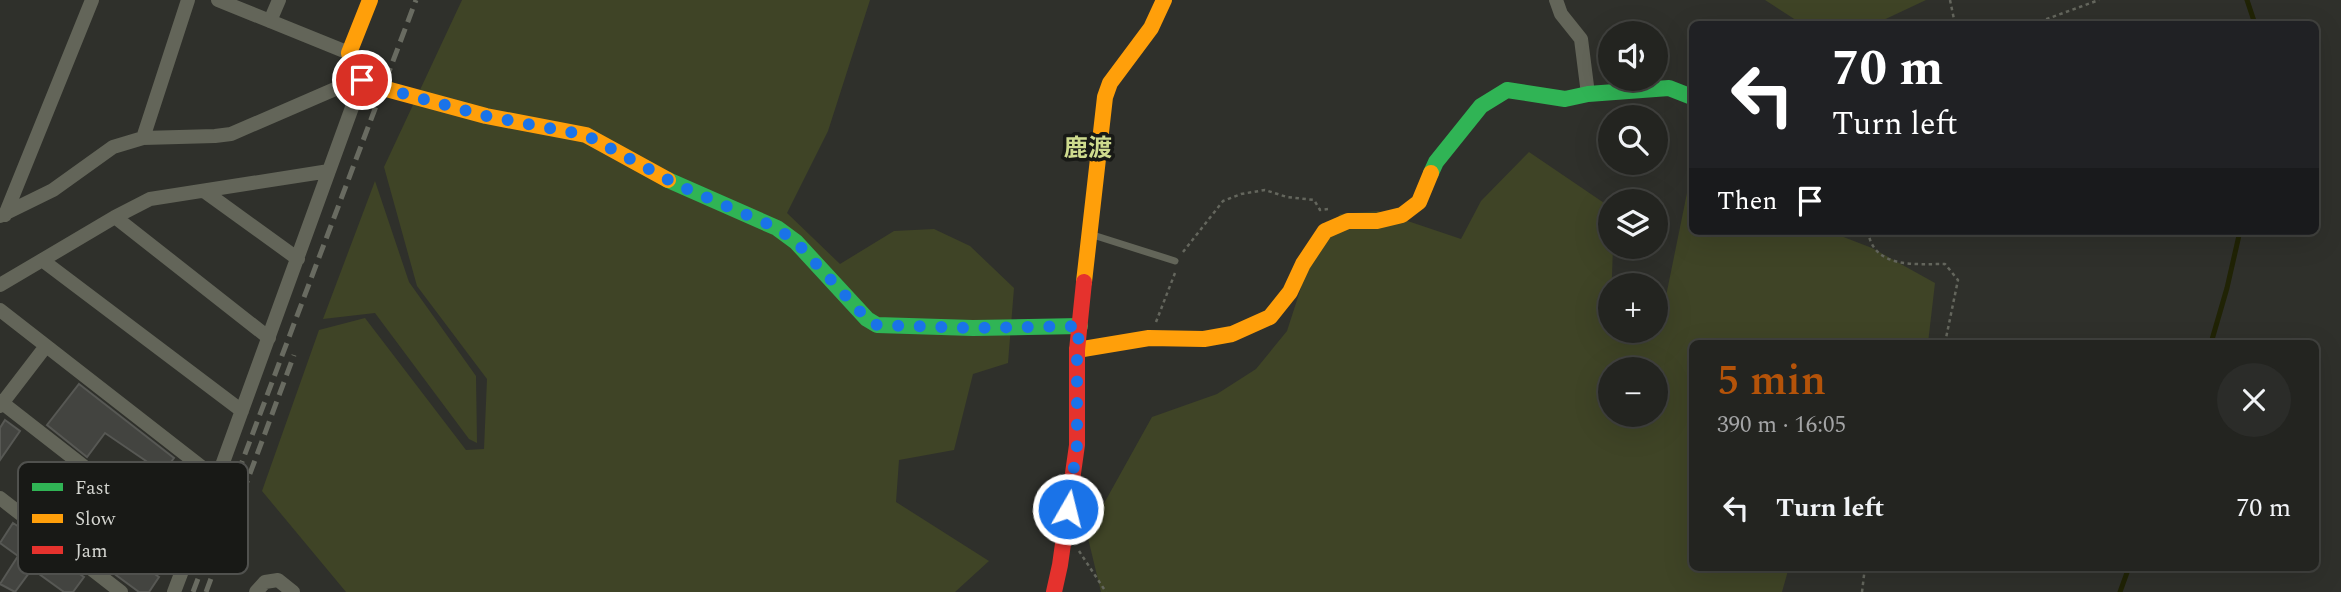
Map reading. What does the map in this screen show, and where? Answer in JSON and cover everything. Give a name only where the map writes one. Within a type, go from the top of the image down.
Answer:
[{"type":"street","points":[[3,216],[93,0]]},
{"type":"street","points":[[143,138],[188,0]]},
{"type":"street","points":[[218,0],[349,53]]},
{"type":"street","points":[[270,22],[279,0]]},
{"type":"street","points":[[370,0],[349,53],[353,68],[362,80],[486,116],[586,135],[678,185],[777,228],[796,242],[867,319],[877,325],[973,328],[1080,326]]},
{"type":"street","points":[[1054,592],[1077,445],[1077,350],[1107,90],[1151,28],[1164,0]]},
{"type":"street","points":[[1556,0],[1561,14],[1581,39],[1588,94]]},
{"type":"street","points":[[3,216],[53,190],[113,147],[143,138],[231,134],[362,80]]},
{"type":"street","points":[[223,462],[362,80]]},
{"type":"street","points":[[1077,350],[1149,338],[1204,339],[1232,334],[1270,317],[1290,292],[1303,264],[1325,231],[1348,221],[1377,221],[1402,215],[1419,202],[1436,162],[1481,106],[1507,90],[1565,99],[1588,94],[1669,88],[1689,96]]},
{"type":"street","points":[[0,285],[150,199],[330,171]]},
{"type":"street","points":[[204,191],[298,259]]},
{"type":"street","points":[[115,217],[269,338]]},
{"type":"street","points":[[41,260],[242,411]]},
{"type":"street","points":[[0,310],[195,462]]},
{"type":"street","points":[[46,346],[1,404],[76,462]]},
{"type":"street","points":[[0,498],[18,512]]},
{"type":"street","points":[[98,574],[121,592]]},
{"type":"street","points":[[174,592],[181,574]]},
{"type":"street","points":[[256,592],[265,582],[278,580],[293,592]]},
{"type":"lane","points":[[1090,234],[1175,261]]},
{"type":"path","points":[[1950,0],[1954,21]]},
{"type":"path","points":[[2041,21],[2099,0]]},
{"type":"path","points":[[1149,338],[1172,284],[1177,266],[1175,261],[1223,201],[1241,194],[1265,190],[1287,197],[1314,200],[1320,210],[1334,209]]},
{"type":"path","points":[[1869,235],[1880,256],[1894,262],[1945,264],[1958,280],[1946,340]]},
{"type":"path","points":[[1065,530],[1106,592]]},
{"type":"path","points":[[1862,592],[1865,571]]},
{"type":"green space","points":[[462,0],[870,0],[828,131],[787,213],[840,264],[894,231],[934,229],[970,246],[1014,288],[1008,363],[973,374],[954,450],[899,460],[896,502],[989,561],[955,592],[346,592],[262,491],[319,330],[365,318],[466,450],[484,449],[487,379],[417,286],[384,167]]},
{"type":"green space","points":[[1765,0],[1926,0],[1881,21],[1797,21]]},
{"type":"green space","points":[[1529,152],[1598,199],[1598,259],[1613,259],[1612,273],[1598,273],[1598,343],[1668,343],[1668,286],[1689,192],[1689,235],[1838,235],[1872,248],[1935,283],[1928,340],[1689,340],[1689,571],[1788,571],[1782,592],[1101,592],[1087,534],[1152,417],[1217,394],[1256,369],[1287,331],[1309,263],[1340,214],[1378,211],[1461,239],[1481,201]]},
{"type":"green space","points":[[375,181],[409,282],[476,376],[477,443],[469,439],[375,313],[323,319]]},
{"type":"building","points":[[79,384],[174,458],[171,462],[145,462],[105,433],[87,457],[47,425]]},
{"type":"building","points":[[5,420],[20,431],[0,460],[0,428]]},
{"type":"building","points":[[13,523],[18,526],[18,556],[0,543]]},
{"type":"building","points":[[18,556],[18,574],[28,574],[15,592],[0,584]]},
{"type":"building","points":[[39,574],[80,574],[84,577],[73,592],[64,592]]},
{"type":"building","points":[[115,574],[155,574],[159,577],[149,592],[139,592]]},
{"type":"waterway","points":[[2247,0],[2254,21]]},
{"type":"waterway","points":[[2212,340],[2239,235]]},
{"type":"waterway","points":[[2120,592],[2128,571]]},
{"type":"railway","points":[[242,462],[416,0]]},
{"type":"railway","points":[[248,479],[294,355]]},
{"type":"railway","points":[[193,592],[200,574]]},
{"type":"railway","points":[[206,592],[213,574]]},
{"type":"traffic: fast","points":[[1431,173],[1436,162],[1481,106],[1507,90],[1565,99],[1588,94],[1669,88],[1689,96]]},
{"type":"traffic: fast","points":[[668,180],[777,228],[796,242],[867,319],[877,325],[973,328],[1080,326]]},
{"type":"traffic: slow","points":[[370,0],[349,53],[353,68],[362,80],[486,116],[586,135],[668,180]]},
{"type":"traffic: slow","points":[[1084,282],[1105,97],[1110,83],[1151,28],[1164,0]]},
{"type":"traffic: slow","points":[[1077,350],[1149,338],[1204,339],[1232,334],[1270,317],[1290,292],[1303,264],[1325,231],[1348,221],[1377,221],[1402,215],[1419,202],[1431,173]]},
{"type":"traffic: jam","points":[[1054,592],[1077,445],[1077,350],[1084,282]]},
{"type":"district","name":"鹿渡","points":[[1088,148]]},
{"type":"route","points":[[362,80],[486,116],[586,135],[678,185],[777,228],[796,242],[867,319],[877,325],[973,328],[1080,326],[1077,350],[1077,445],[1068,509]]}]
